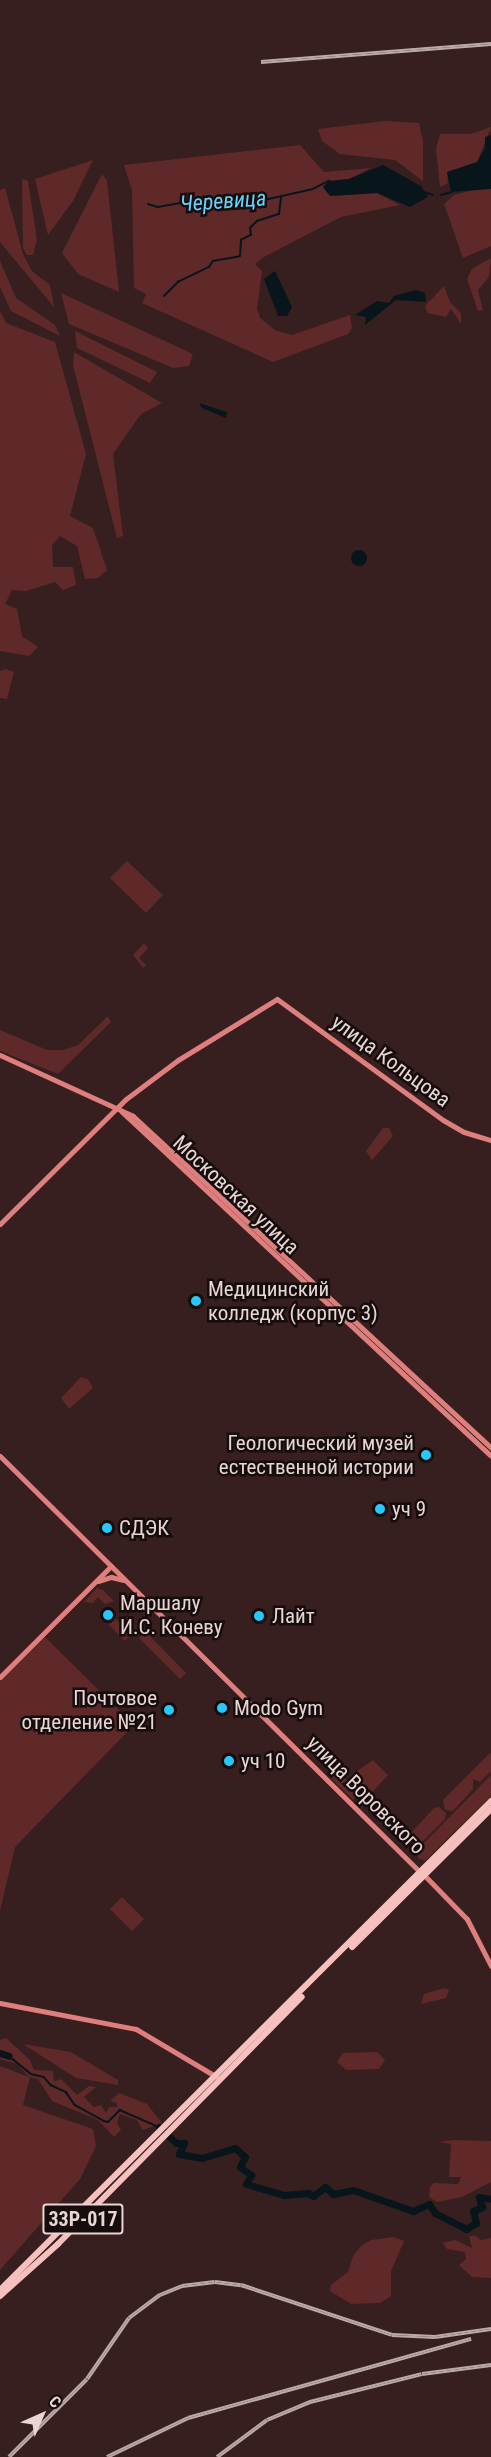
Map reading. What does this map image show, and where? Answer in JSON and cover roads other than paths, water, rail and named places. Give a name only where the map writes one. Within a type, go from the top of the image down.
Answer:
[{"type":"highway","points":[[219,2078],[422,1874],[491,1801]]},
{"type":"highway","points":[[422,1874],[491,1809]]},
{"type":"highway","name":"33Р-017","points":[[0,2296],[219,2078]]},
{"type":"highway","name":"33Р-017","points":[[0,2290],[161,2136]]},
{"type":"main road","name":"улица Кольцова","points":[[116,1108],[177,1060],[277,999],[443,1120],[464,1132],[491,1140]]},
{"type":"main road","name":"Московская улица","points":[[0,1055],[116,1108],[147,1128],[406,1373],[491,1448]]},
{"type":"main road","points":[[0,1224],[116,1108]]},
{"type":"main road","name":"Московская улица","points":[[431,1396],[491,1456]]},
{"type":"main road","name":"улица Воровского","points":[[0,1456],[422,1874],[474,1929],[491,1966]]},
{"type":"main road","points":[[0,1677],[111,1566]]},
{"type":"main road","points":[[94,1583],[114,1577],[130,1584]]},
{"type":"main road","points":[[1,2003],[136,2029],[219,2078]]},
{"type":"waterway","name":"Черевица","points":[[148,204],[158,207],[196,200],[212,205],[226,197],[260,201],[313,189],[329,181]]},
{"type":"waterway","name":"Черевица","points":[[424,192],[433,195]]},
{"type":"waterway","name":"Черевица","points":[[441,195],[452,192]]},
{"type":"waterway","points":[[164,296],[178,282],[209,267],[213,261],[240,256],[241,240],[251,235],[250,228],[257,221],[279,214],[281,197]]},
{"type":"waterway","points":[[0,2053],[9,2056]]},
{"type":"waterway","points":[[9,2056],[31,2074],[44,2077],[51,2085],[66,2092],[75,2105],[104,2121],[108,2122],[120,2110],[159,2127]]},
{"type":"waterway","points":[[159,2127],[176,2143],[184,2143],[179,2154],[202,2158],[235,2148],[245,2157],[240,2167],[251,2175],[246,2184],[284,2195],[308,2193],[313,2196],[325,2187],[333,2194],[353,2190],[413,2211],[429,2204],[435,2213],[466,2229],[476,2223],[473,2211],[482,2207],[479,2197],[491,2199]]},
{"type":"railway","points":[[261,62],[491,44]]},
{"type":"railway","points":[[9,2457],[87,2379],[129,2318],[160,2295],[182,2286],[215,2282],[241,2285],[392,2335],[435,2337],[491,2329]]},
{"type":"railway","points":[[107,2457],[188,2418],[471,2339]]},
{"type":"railway","points":[[217,2457],[267,2420],[310,2402],[422,2374],[491,2365]]},
{"type":"place","name":"Медицинский колледж (корпус 3)","points":[[196,1301]]},
{"type":"place","name":"Геологический музей естественной истории","points":[[426,1455]]},
{"type":"place","name":"уч 9","points":[[380,1509]]},
{"type":"place","name":"СДЭК","points":[[107,1528]]},
{"type":"place","name":"Маршалу И.С. Коневу","points":[[108,1615]]},
{"type":"place","name":"Лайт","points":[[259,1616]]},
{"type":"place","name":"Modo Gym","points":[[222,1708]]},
{"type":"place","name":"Почтовое отделение №21","points":[[169,1710]]},
{"type":"place","name":"уч 10","points":[[229,1761]]}]
